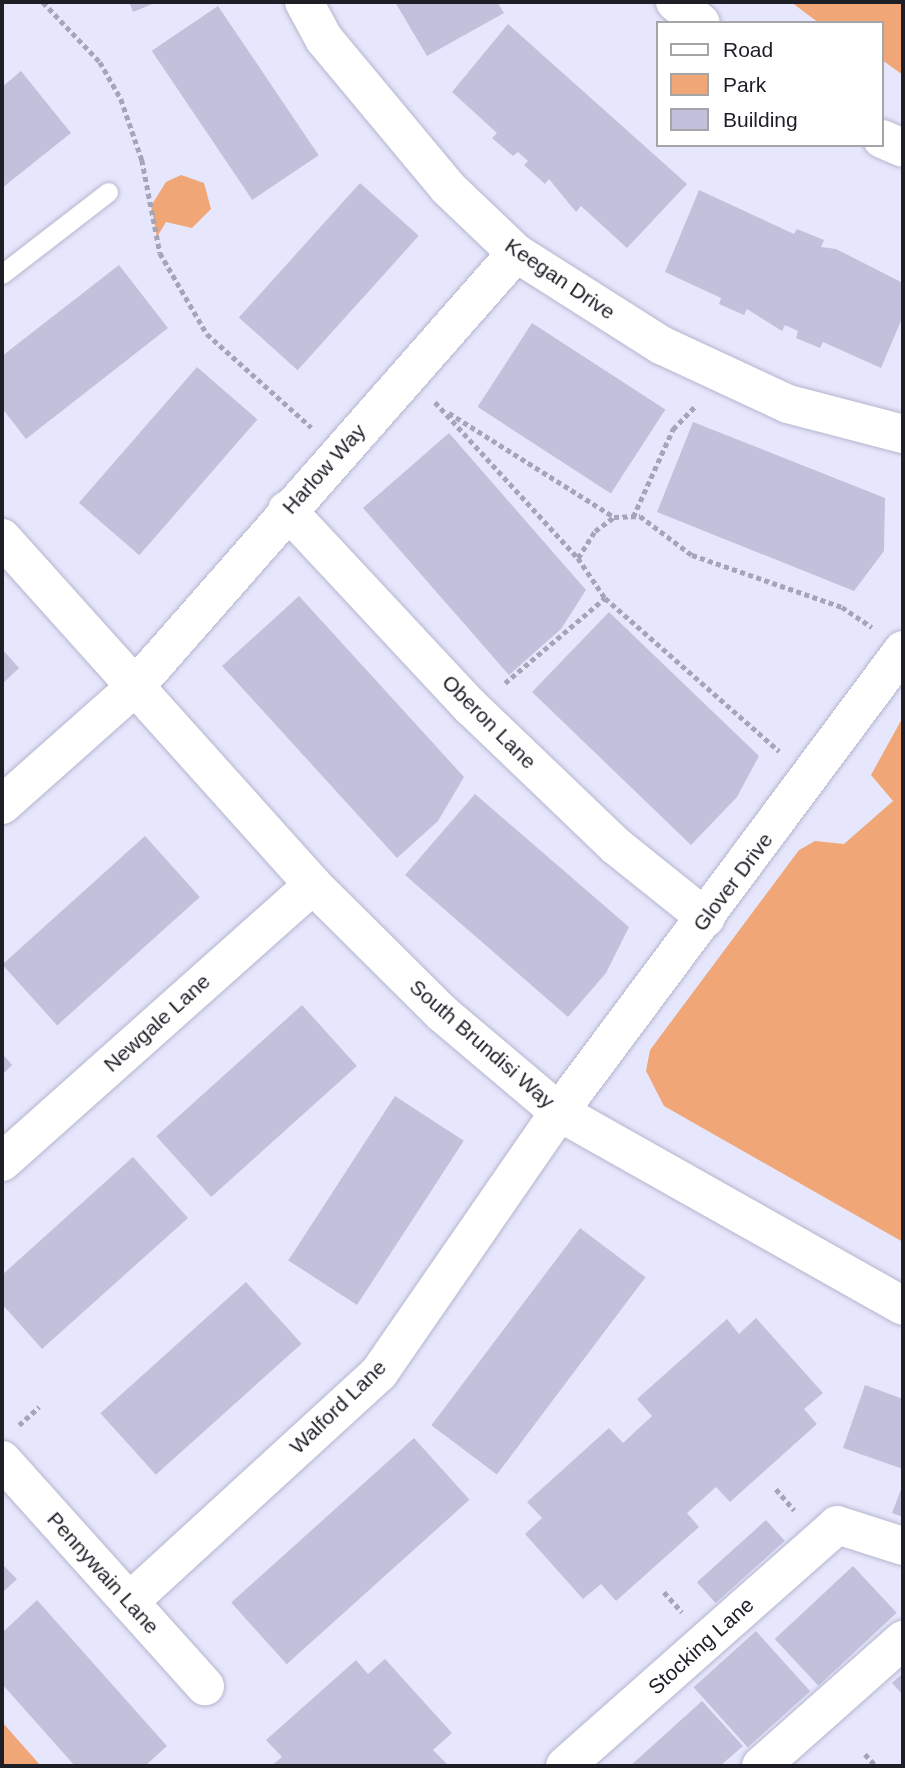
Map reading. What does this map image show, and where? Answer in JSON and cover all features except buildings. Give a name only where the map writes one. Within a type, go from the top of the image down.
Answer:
[{"type":"street","name":"Keegan Drive","points":[[304,2],[324,38],[448,188],[516,253],[661,345],[788,404],[903,434]]},
{"type":"street","points":[[675,2],[699,21]]},
{"type":"street","points":[[884,140],[903,148]]},
{"type":"street","name":"Harlow Way","points":[[2,805],[134,688],[287,510],[516,253]]},
{"type":"street","name":"Oberon Lane","points":[[287,510],[471,707],[616,845],[706,918]]},
{"type":"street","name":"South Brundisi Way","points":[[2,538],[313,885],[443,1014],[559,1112],[903,1306]]},
{"type":"street","name":"Glover Drive","points":[[559,1112],[706,918],[891,641]]},
{"type":"street","name":"Newgale Lane","points":[[2,1161],[313,885]]},
{"type":"street","name":"Walford Lane","points":[[129,1602],[379,1373],[559,1112]]},
{"type":"street","name":"Pennywain Lane","points":[[2,1460],[205,1686]]},
{"type":"street","name":"Stocking Lane","points":[[565,1766],[836,1525],[903,1546]]},
{"type":"street","points":[[761,1766],[903,1640]]},
{"type":"lane","points":[[2,274],[108,192]]},
{"type":"path","points":[[43,2],[100,62],[121,99],[142,160],[160,253],[207,334],[314,429]]},
{"type":"path","points":[[430,396],[578,558],[605,598],[784,756]]},
{"type":"path","points":[[633,517],[673,429],[701,399]]},
{"type":"path","points":[[442,409],[614,517],[633,517],[692,555],[842,607],[891,641]]},
{"type":"path","points":[[578,558],[595,531],[614,517]]},
{"type":"path","points":[[495,686],[510,682],[605,598]]},
{"type":"path","points":[[865,1754],[876,1766]]},
{"type":"green space","points":[[791,2],[903,2],[903,75],[884,61],[884,21],[816,21]]},
{"type":"green space","points":[[181,175],[204,183],[211,209],[192,228],[166,222],[157,237],[151,206],[166,182]]},
{"type":"green space","points":[[903,717],[903,1242],[664,1106],[646,1071],[650,1050],[799,850],[815,841],[844,844],[893,801],[871,775]]},
{"type":"green space","points":[[2,1722],[41,1766],[2,1766]]}]
